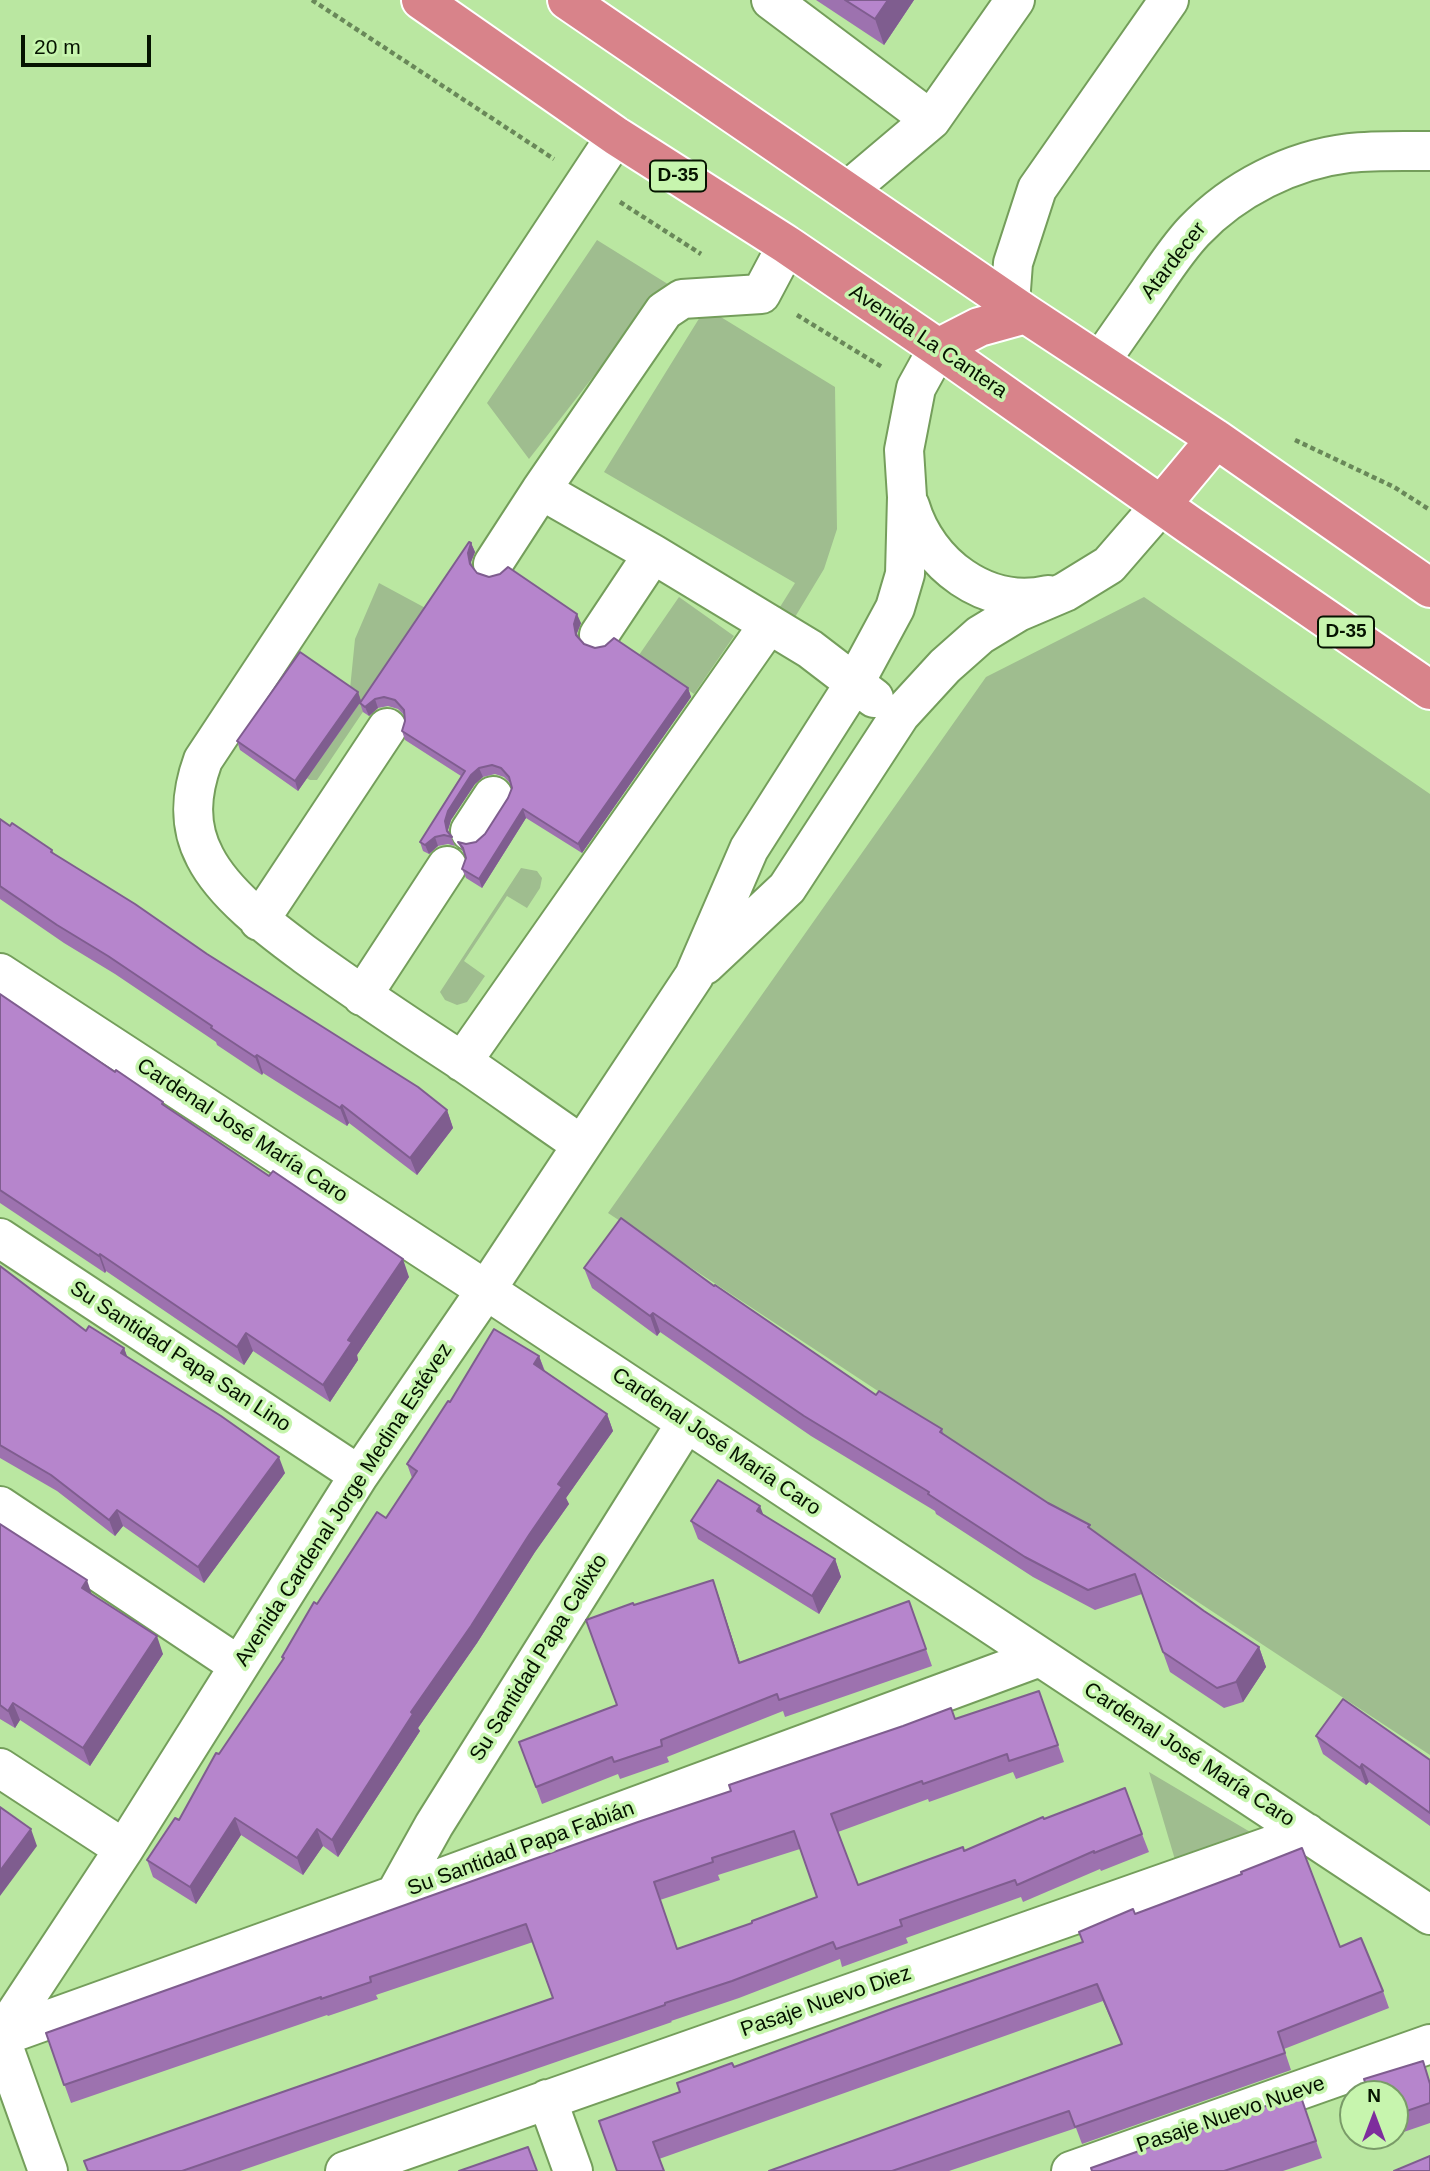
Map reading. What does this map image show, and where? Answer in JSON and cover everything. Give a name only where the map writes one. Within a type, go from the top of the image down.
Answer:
[{"type":"highway","name":"Avenida La Cantera","points":[[421,0],[616,136],[787,245],[938,348],[1430,691]]},
{"type":"highway","points":[[567,0],[1018,308],[1216,439],[1430,588]]},
{"type":"highway","points":[[938,348],[1018,308]]},
{"type":"highway","points":[[1161,505],[1216,439]]},
{"type":"street","points":[[771,0],[931,120]]},
{"type":"street","points":[[847,191],[931,120],[1015,0]]},
{"type":"street","points":[[1018,308],[1013,263],[1037,189],[1169,0]]},
{"type":"street","points":[[582,1145],[362,996],[259,920],[216,874],[205,857],[193,821],[192,800],[203,760],[616,136]]},
{"type":"street","name":"Atardecer","points":[[1100,362],[1193,232],[1229,200],[1268,177],[1308,162],[1347,153],[1430,151]]},
{"type":"street","points":[[493,564],[664,311],[682,299],[761,293],[787,245]]},
{"type":"street","name":"Avenida Cardenal Jorge Medina Estévez","points":[[0,2037],[124,1849],[359,1475],[486,1290],[694,976],[749,849],[854,684],[895,608],[905,574],[907,498],[904,450],[916,388],[938,348]]},
{"type":"street","points":[[541,490],[810,649],[854,684],[900,715]]},
{"type":"street","points":[[907,498],[914,521],[926,543],[942,562],[961,578],[985,590],[1011,597],[1039,597],[1065,592]]},
{"type":"street","name":"Avenida Cardenal Jorge Medina Estévez","points":[[694,976],[787,888],[900,715],[945,666],[980,635],[1018,612],[1065,592],[1109,565],[1161,505]]},
{"type":"street","points":[[598,635],[653,554]]},
{"type":"street","points":[[462,1062],[769,624]]},
{"type":"street","points":[[259,920],[387,728]]},
{"type":"street","points":[[470,831],[493,796]]},
{"type":"street","points":[[362,996],[447,866]]},
{"type":"street","name":"Cardenal José María Caro","points":[[0,973],[486,1290],[1430,1915]]},
{"type":"street","name":"Su Santidad Papa San Lino","points":[[0,1238],[359,1475]]},
{"type":"street","name":"Su Santidad Papa Calixto","points":[[395,1895],[434,1825],[686,1423]]},
{"type":"street","points":[[0,1506],[238,1665]]},
{"type":"street","name":"Su Santidad Papa Fabián","points":[[0,2037],[395,1895],[1040,1657]]},
{"type":"street","points":[[0,1768],[124,1849]]},
{"type":"street","name":"Pasaje Nuevo Diez","points":[[345,2171],[1307,1833]]},
{"type":"street","points":[[64,1940],[67,1966],[73,1978],[86,1991],[103,2000]]},
{"type":"street","points":[[0,2037],[48,2171]]},
{"type":"street","name":"Pasaje Nuevo Nueve","points":[[1071,2171],[1430,2044]]},
{"type":"street","points":[[547,2099],[573,2171]]},
{"type":"path","points":[[312,0],[703,256]]},
{"type":"path","points":[[761,293],[916,388]]},
{"type":"green space","points":[[597,240],[679,291],[646,309],[529,459],[487,403]]},
{"type":"green space","points":[[711,311],[835,387],[837,529],[824,569],[789,627],[780,607],[795,583],[604,472],[700,317]]},
{"type":"green space","points":[[379,583],[431,611],[317,780],[310,780],[303,776],[348,709],[355,639]]},
{"type":"green space","points":[[679,597],[734,636],[694,694],[639,655]]},
{"type":"green space","points":[[1144,597],[1430,794],[1430,1755],[608,1213],[986,677]]},
{"type":"green space","points":[[521,868],[537,871],[542,878],[540,888],[527,908],[507,896],[464,961],[485,976],[467,1002],[457,1005],[445,1000],[440,992]]},
{"type":"green space","points":[[1149,1772],[1257,1836],[1176,1863]]},
{"type":"building","points":[[845,0],[888,0],[875,19]]},
{"type":"building","points":[[469,542],[470,564],[477,573],[489,577],[500,574],[508,567],[577,614],[574,624],[576,635],[584,644],[595,648],[605,646],[614,638],[688,688],[578,844],[523,809],[479,879],[462,869],[466,858],[458,842],[476,842],[485,834],[508,798],[512,788],[509,777],[501,768],[492,765],[479,768],[471,775],[448,811],[445,821],[447,831],[452,837],[435,837],[425,845],[420,842],[465,771],[402,731],[404,710],[395,700],[384,697],[375,699],[365,707],[360,703]]},
{"type":"building","points":[[300,652],[358,692],[295,781],[237,741]]},
{"type":"building","points":[[0,819],[10,826],[12,823],[52,850],[51,852],[135,904],[207,954],[418,1087],[447,1110],[410,1158],[342,1105],[340,1108],[257,1055],[255,1057],[0,886]]},
{"type":"building","points":[[0,994],[269,1176],[273,1171],[403,1259],[348,1340],[352,1342],[323,1385],[246,1333],[237,1347],[0,1190]]},
{"type":"building","points":[[621,1218],[714,1286],[876,1395],[879,1391],[942,1429],[940,1432],[1048,1503],[1090,1525],[1088,1527],[1204,1611],[1259,1647],[1236,1682],[1217,1688],[1163,1652],[1135,1574],[1088,1590],[1025,1557],[928,1494],[929,1492],[804,1416],[653,1313],[650,1316],[584,1268]]},
{"type":"building","points":[[0,1266],[86,1331],[89,1326],[124,1348],[121,1353],[221,1416],[279,1457],[198,1567],[117,1510],[109,1520],[51,1475],[0,1445]]},
{"type":"building","points":[[494,1329],[539,1356],[534,1364],[607,1414],[558,1484],[562,1487],[411,1712],[413,1714],[332,1840],[317,1829],[297,1858],[235,1818],[190,1887],[147,1860],[175,1818],[179,1820],[216,1753],[219,1754],[284,1658],[282,1657],[314,1602],[317,1604],[377,1512],[386,1518],[417,1471],[407,1464],[448,1401],[450,1402]]},
{"type":"building","points":[[718,1480],[760,1506],[757,1511],[835,1559],[812,1596],[691,1521]]},
{"type":"building","points":[[0,1524],[87,1580],[82,1588],[157,1636],[83,1748],[13,1703],[8,1711],[0,1705]]},
{"type":"building","points":[[713,1580],[739,1663],[909,1601],[926,1649],[779,1700],[777,1694],[661,1740],[662,1746],[614,1762],[612,1757],[536,1787],[519,1742],[617,1705],[586,1620]]},
{"type":"building","points":[[1039,1691],[1058,1745],[1009,1761],[1007,1754],[831,1814],[858,1885],[963,1847],[964,1851],[1043,1817],[1044,1819],[1125,1788],[1142,1834],[1094,1851],[1017,1885],[1015,1880],[900,1920],[902,1926],[836,1949],[833,1942],[665,2005],[182,2171],[88,2171],[84,2161],[553,1998],[526,1924],[370,1977],[371,1982],[64,2085],[46,2033],[731,1791],[729,1785],[951,1708],[955,1719]],"holes":[[[794,1831],[817,1897],[677,1949],[654,1882],[713,1862],[712,1858]]]},
{"type":"building","points":[[1343,1699],[1430,1760],[1430,1813],[1362,1764],[1360,1768],[1316,1736]]},
{"type":"building","points":[[0,1807],[31,1829],[0,1871]]},
{"type":"building","points":[[1302,1848],[1340,1947],[1361,1938],[1383,1991],[1278,2032],[1285,2053],[1075,2127],[1069,2111],[892,2171],[769,2171],[1122,2044],[1097,1984],[653,2142],[664,2171],[617,2171],[599,2121],[680,2092],[677,2083],[732,2063],[734,2067],[1083,1942],[1079,1932],[1133,1909],[1135,1914],[1242,1874],[1241,1872]]},
{"type":"building","points":[[1423,2061],[1430,2084],[1430,2103],[1409,2110],[1409,2080],[1364,2079]]},
{"type":"building","points":[[1300,2094],[1316,2141],[1224,2171],[1092,2171],[1091,2168]]},
{"type":"building","points":[[528,2147],[537,2171],[459,2171]]},
{"type":"building","points":[[1430,2156],[1430,2171],[1394,2171]]}]
